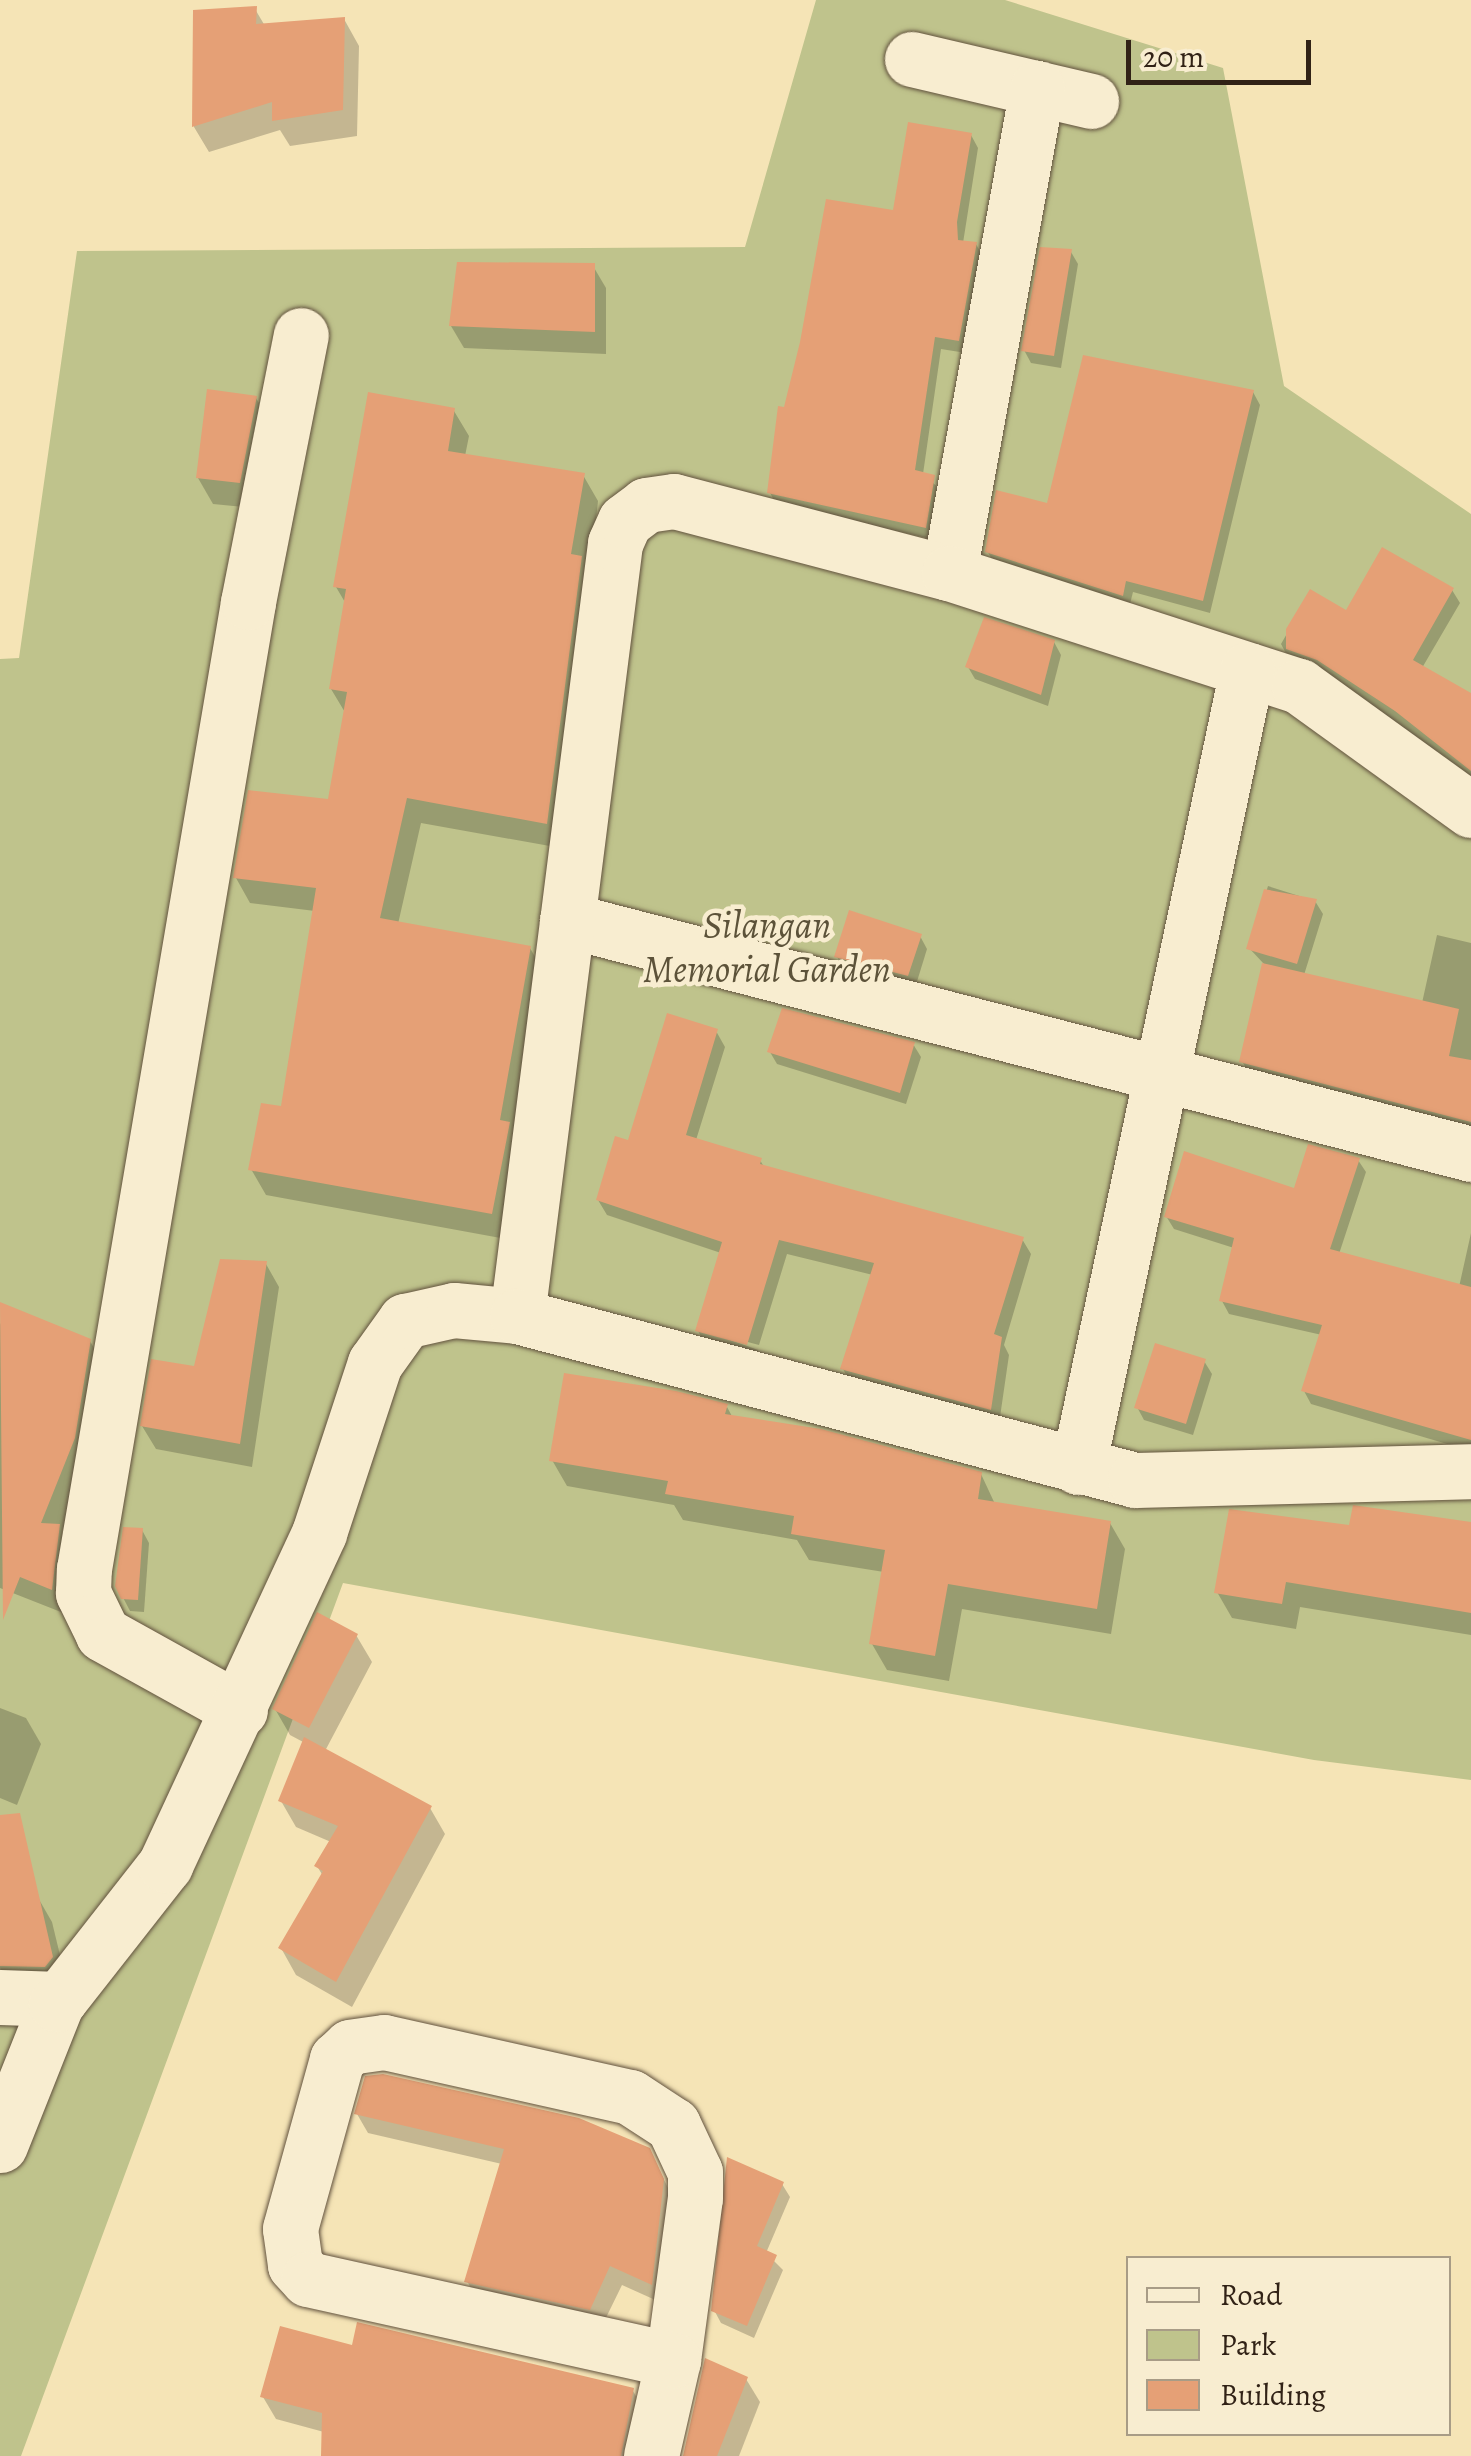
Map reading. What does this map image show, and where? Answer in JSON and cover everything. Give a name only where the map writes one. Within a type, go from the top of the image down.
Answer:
[{"type":"street","points":[[912,59],[1091,101]]},
{"type":"street","points":[[950,573],[1037,88]]},
{"type":"street","points":[[240,1710],[103,1634],[83,1593],[84,1570],[248,602],[301,335]]},
{"type":"street","points":[[517,1316],[615,543],[625,521],[646,505],[674,502],[950,573],[1300,686],[1471,810]]},
{"type":"street","points":[[1078,1467],[1158,1070],[1246,670]]},
{"type":"street","points":[[567,920],[1471,1154]]},
{"type":"street","points":[[0,2145],[60,1999],[165,1864],[240,1710],[319,1532],[386,1339],[429,1311],[517,1316],[1135,1480],[1471,1471]]},
{"type":"street","points":[[0,1997],[60,1999]]},
{"type":"street","points":[[651,2456],[673,2360],[695,2172],[673,2125],[630,2097],[384,2042],[350,2047],[337,2058],[290,2229],[295,2265],[308,2279],[673,2360]]},
{"type":"green space","name":"Silangan Memorial Garden","points":[[816,0],[1005,0],[1223,68],[1284,386],[1471,514],[1471,1780],[1314,1760],[343,1583],[21,2456],[0,2456],[0,659],[19,658],[77,251],[745,247]]},
{"type":"building","points":[[257,6],[256,24],[345,17],[343,110],[272,121],[272,102],[192,127],[193,10]]},
{"type":"building","points":[[908,122],[972,133],[957,222],[958,240],[977,242],[959,341],[935,337],[915,470],[935,475],[926,528],[767,493],[778,406],[784,407],[800,342],[826,199],[893,210]]},
{"type":"building","points":[[1040,247],[1072,249],[1054,356],[1021,351]]},
{"type":"building","points":[[457,262],[595,263],[595,332],[449,326]]},
{"type":"building","points":[[1083,355],[1254,390],[1203,601],[1126,581],[1123,596],[985,552],[996,490],[1047,503]]},
{"type":"building","points":[[207,389],[257,396],[240,483],[196,478]]},
{"type":"building","points":[[368,392],[455,408],[448,451],[585,473],[571,554],[582,556],[547,824],[407,798],[380,918],[531,946],[500,1120],[510,1122],[492,1214],[248,1170],[261,1103],[281,1106],[316,888],[233,878],[248,790],[328,799],[347,692],[329,689],[346,589],[333,587]]},
{"type":"building","points":[[1382,547],[1454,588],[1413,660],[1471,693],[1471,771],[1395,711],[1317,660],[1286,649],[1286,629],[1310,589],[1346,610]]},
{"type":"building","points":[[984,617],[1055,640],[1041,695],[965,667]]},
{"type":"building","points":[[1264,889],[1317,899],[1297,964],[1246,949]]},
{"type":"building","points":[[849,910],[922,934],[908,976],[834,957]]},
{"type":"building","points":[[1262,963],[1459,1009],[1449,1056],[1471,1060],[1471,1122],[1239,1062]]},
{"type":"building","points":[[782,1008],[915,1042],[900,1093],[767,1052]]},
{"type":"building","points":[[667,1013],[718,1029],[686,1135],[762,1158],[760,1164],[1024,1237],[994,1334],[1002,1337],[991,1410],[840,1369],[874,1263],[779,1240],[747,1345],[695,1331],[722,1242],[596,1200],[615,1136],[628,1140]]},
{"type":"building","points":[[1308,1144],[1360,1158],[1330,1249],[1471,1287],[1471,1440],[1301,1391],[1322,1325],[1219,1301],[1234,1238],[1164,1217],[1184,1151],[1294,1188]]},
{"type":"building","points":[[220,1259],[267,1261],[240,1444],[140,1426],[151,1359],[194,1366]]},
{"type":"building","points":[[0,1302],[91,1339],[75,1438],[41,1523],[60,1524],[52,1590],[20,1577],[3,1620]]},
{"type":"building","points":[[1155,1343],[1206,1359],[1186,1424],[1134,1408]]},
{"type":"building","points":[[564,1373],[676,1391],[728,1404],[725,1414],[821,1429],[982,1472],[978,1499],[1111,1521],[1097,1609],[948,1584],[935,1656],[869,1644],[885,1550],[791,1534],[794,1516],[665,1494],[668,1481],[549,1461]]},
{"type":"building","points":[[1353,1505],[1471,1522],[1471,1613],[1286,1582],[1282,1604],[1214,1593],[1229,1509],[1349,1525]]},
{"type":"building","points":[[123,1527],[143,1528],[138,1600],[121,1599],[115,1586]]},
{"type":"building","points":[[317,1612],[358,1634],[309,1728],[272,1709]]},
{"type":"building","points":[[304,1737],[432,1806],[336,1982],[278,1948],[323,1871],[314,1866],[338,1826],[278,1801]]},
{"type":"building","points":[[20,1813],[53,1957],[45,1967],[0,1966],[0,1815]]},
{"type":"building","points":[[383,2074],[579,2118],[650,2148],[664,2179],[652,2285],[610,2266],[590,2310],[464,2282],[504,2149],[354,2114],[365,2076]]},
{"type":"building","points":[[727,2157],[784,2182],[757,2246],[777,2255],[747,2326],[711,2311]]},
{"type":"building","points":[[357,2322],[634,2388],[621,2456],[321,2456],[322,2413],[260,2397],[280,2326],[352,2345]]},
{"type":"building","points":[[705,2358],[748,2377],[717,2456],[683,2456]]}]
